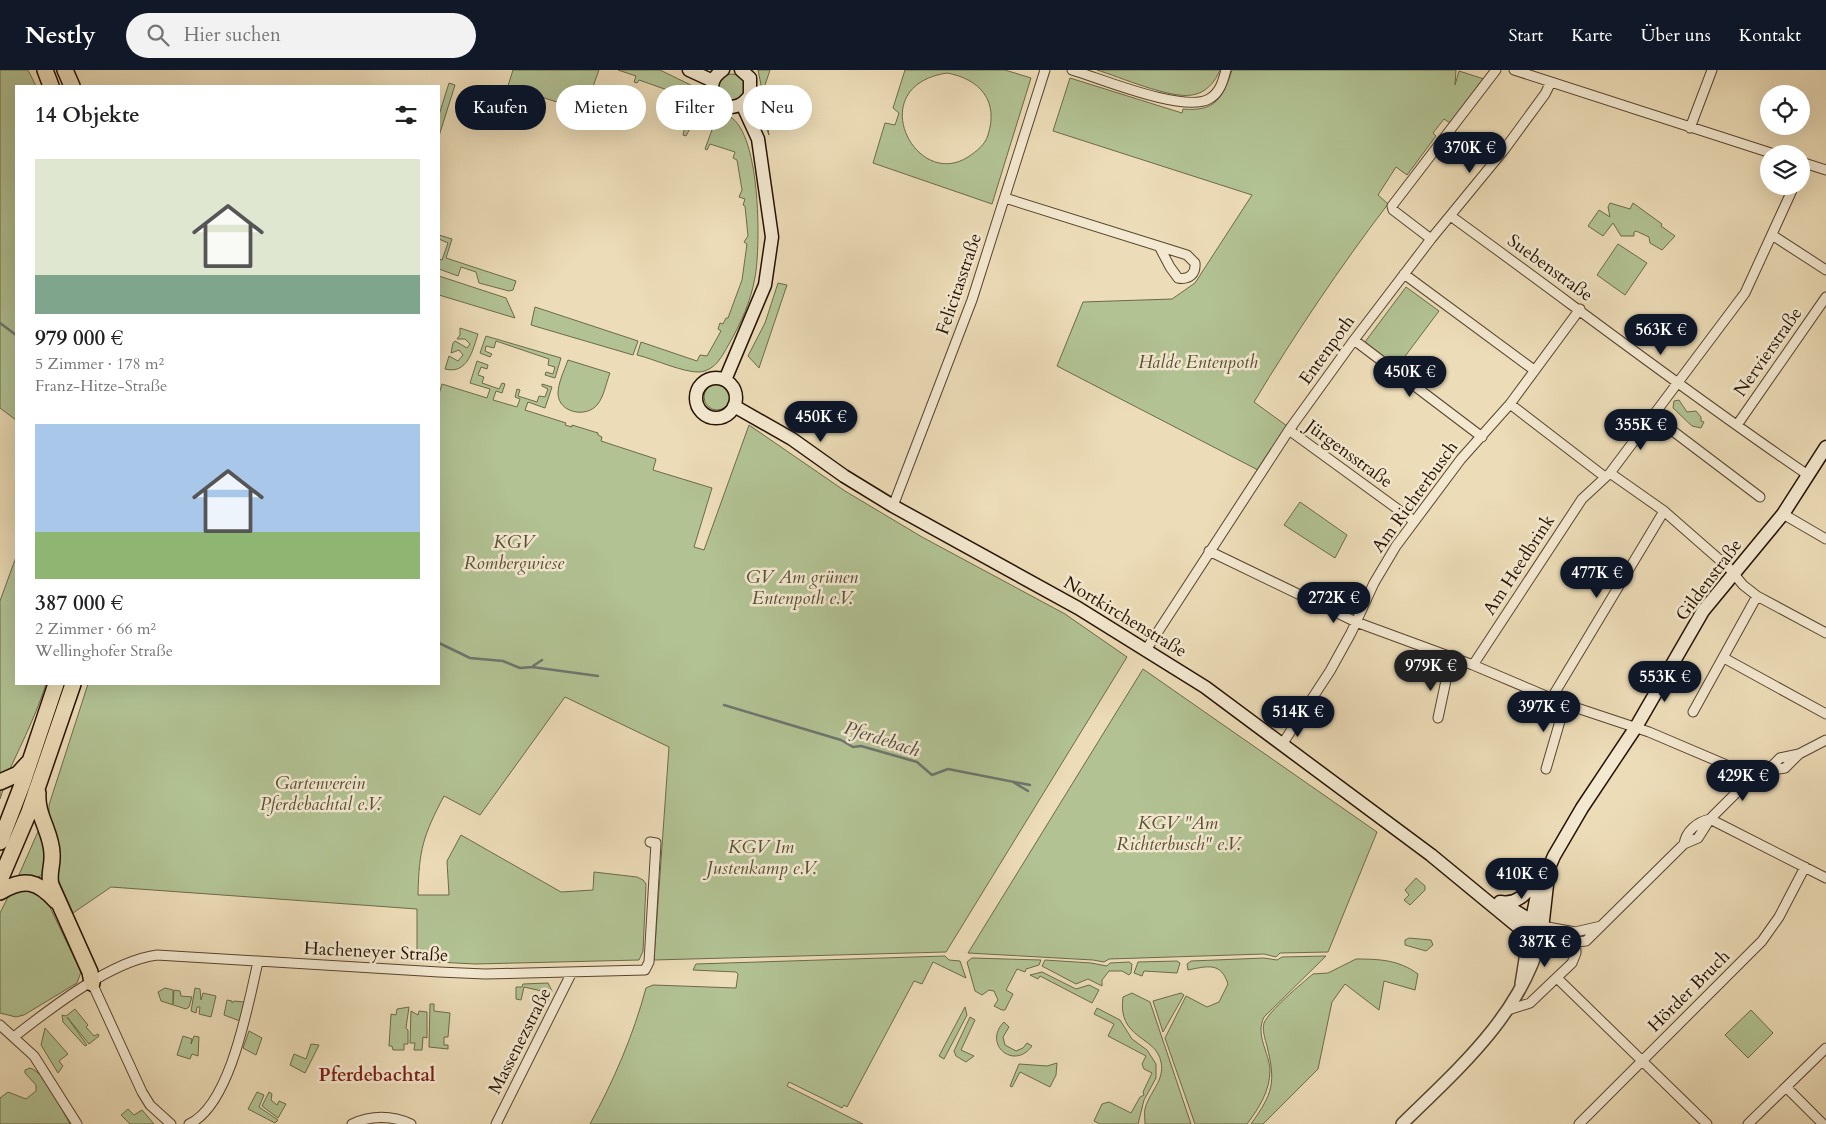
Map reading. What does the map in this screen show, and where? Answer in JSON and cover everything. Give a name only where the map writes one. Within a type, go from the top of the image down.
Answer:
[{"type":"highway","points":[[45,70],[51,85]]},
{"type":"highway","points":[[66,70],[72,85]]},
{"type":"highway","points":[[0,842],[32,757],[56,685]]},
{"type":"highway","points":[[0,880],[39,786],[73,685]]},
{"type":"highway","points":[[0,782],[18,774],[32,757]]},
{"type":"highway","points":[[39,786],[38,807],[52,854],[49,878],[90,972],[92,983]]},
{"type":"highway","points":[[0,892],[12,885],[30,882],[40,887],[59,904]]},
{"type":"main road","points":[[689,70],[714,81]]},
{"type":"main road","points":[[723,70],[714,81],[713,93],[720,103],[731,107],[742,104],[750,95],[752,84],[742,70]]},
{"type":"main road","points":[[725,380],[766,285],[772,237],[760,149],[742,104]]},
{"type":"main road","points":[[714,378],[725,380],[735,392],[734,406],[724,416],[713,418],[704,413],[698,405],[698,390],[704,382],[714,378]]},
{"type":"main road","name":"Nortkirchenstraße","points":[[734,406],[792,439],[844,476],[893,506],[1038,584],[1205,687],[1283,743],[1477,891],[1535,930]]},
{"type":"main road","name":"Gildenstraße","points":[[1535,930],[1550,868],[1582,808],[1636,727],[1703,611],[1783,514],[1826,447]]},
{"type":"main road","name":"Gildenstraße","points":[[1499,902],[1518,901],[1550,868]]},
{"type":"main road","name":"Nortkirchenstraße","points":[[1477,891],[1499,902],[1535,930]]},
{"type":"street","name":"Felicitasstraße","points":[[893,506],[972,300],[1045,70]]},
{"type":"street","points":[[1072,70],[1171,101],[1193,104],[1209,99],[1216,93],[1226,70]]},
{"type":"street","points":[[1431,239],[1393,210],[1392,206],[1496,70]]},
{"type":"street","points":[[1514,70],[1760,150]]},
{"type":"street","points":[[1690,128],[1712,70]]},
{"type":"street","name":"Entenpoth","points":[[1146,650],[1289,430],[1404,274],[1504,150],[1545,94],[1551,82]]},
{"type":"street","points":[[1810,167],[1826,170]]},
{"type":"street","name":"Am Heedbrink","points":[[1473,665],[1582,499],[1607,475],[1744,293],[1790,195]]},
{"type":"street","points":[[1005,198],[1160,248]]},
{"type":"street","name":"Suebenstraße","points":[[1452,216],[1580,309],[1677,384],[1808,475]]},
{"type":"street","points":[[1772,235],[1826,270]]},
{"type":"street","points":[[1404,274],[1534,370]]},
{"type":"street","name":"Nervierstraße","points":[[1737,425],[1826,297]]},
{"type":"street","name":"Am Richterbusch","points":[[1283,743],[1330,671],[1374,583],[1414,521],[1461,459],[1510,404],[1580,309]]},
{"type":"street","points":[[1354,340],[1482,437]]},
{"type":"street","points":[[1510,404],[1607,475],[1664,511],[1734,572],[1743,585],[1756,596],[1826,634]]},
{"type":"street","points":[[1653,416],[1760,497]]},
{"type":"street","name":"Jürgensstraße","points":[[1289,430],[1414,521]]},
{"type":"street","points":[[1551,699],[1664,511]]},
{"type":"street","points":[[1783,514],[1826,539]]},
{"type":"street","points":[[1209,551],[1356,622],[1473,665],[1564,704],[1636,727],[1736,768],[1750,779]]},
{"type":"street","points":[[1694,712],[1756,596]]},
{"type":"street","points":[[1438,718],[1451,657]]},
{"type":"street","points":[[1724,658],[1826,714]]},
{"type":"street","points":[[1546,769],[1564,704]]},
{"type":"street","points":[[1535,930],[1576,942],[1586,941],[1684,844],[1689,831],[1696,825],[1710,819],[1750,779],[1767,771],[1785,768],[1799,754],[1826,740]]},
{"type":"street","points":[[1710,819],[1826,878]]},
{"type":"street","name":"Hacheneyer Straße","points":[[15,1036],[44,1014],[128,961],[156,954],[258,962],[439,972],[644,970],[648,962],[656,843],[650,842]]},
{"type":"street","name":"Hörder Bruch","points":[[1579,1124],[1762,941],[1779,917],[1805,867]]},
{"type":"street","points":[[1535,930],[1575,932],[1603,925]]},
{"type":"street","points":[[1402,1124],[1484,1043],[1508,1010],[1521,986],[1535,930]]},
{"type":"street","points":[[1508,1010],[1530,1003],[1572,963],[1576,953],[1575,932]]},
{"type":"street","points":[[189,1124],[198,1120],[207,1111],[226,1075],[235,1053],[258,962]]},
{"type":"street","name":"Massenezstraße","points":[[496,1124],[572,972]]},
{"type":"street","points":[[1557,978],[1707,1124]]},
{"type":"street","points":[[92,983],[142,1092],[150,1105],[171,1124]]},
{"type":"street","points":[[0,1025],[15,1036],[34,1056],[77,1124]]},
{"type":"street","points":[[1748,1124],[1826,1048]]},
{"type":"street","points":[[1786,1087],[1823,1124]]},
{"type":"street","points":[[352,1124],[365,1118],[382,1116],[412,1124]]},
{"type":"green space","points":[[0,70],[28,70],[36,85],[15,85],[15,419],[0,408]]},
{"type":"green space","points":[[513,70],[599,70],[594,85],[556,85],[556,102],[546,98],[546,85],[508,85]]},
{"type":"green space","points":[[618,70],[660,70],[691,85],[656,86],[639,80],[637,83],[634,82],[636,76]]},
{"type":"green space","points":[[758,70],[770,70],[765,85],[761,85]]},
{"type":"green space","points":[[905,70],[1005,70],[1031,78],[992,204],[873,163],[885,123],[895,125],[899,113],[893,108]],"holes":[[[947,73],[959,76],[977,86],[989,102],[991,123],[988,135],[980,148],[968,157],[948,164],[930,160],[916,149],[906,133],[902,114],[907,96],[921,82]]]},
{"type":"green space","points":[[1097,70],[1220,70],[1213,83],[1202,92],[1183,95],[1158,91]]},
{"type":"green space","name":"Halde Entenpoth","points":[[1232,70],[1456,70],[1455,85],[1459,71],[1484,79],[1450,123],[1444,119],[1433,133],[1436,136],[1407,175],[1396,167],[1378,195],[1388,204],[1318,301],[1254,402],[1287,426],[1258,470],[1057,366],[1083,302],[1172,299],[1195,283],[1252,195],[1053,131],[1070,78],[1182,113],[1183,109],[1203,108],[1216,101],[1225,88]]},
{"type":"green space","points":[[732,74],[737,75],[744,82],[743,93],[737,99],[733,100],[733,85],[719,85],[723,78]]},
{"type":"green space","points":[[449,83],[455,85],[440,133],[440,112]]},
{"type":"green space","points":[[733,120],[738,124],[746,140],[756,188],[758,215],[757,262],[751,295],[745,312],[721,358],[706,371],[693,372],[637,355],[641,342],[697,361],[700,355],[707,356],[721,331],[718,329],[720,323],[723,324],[726,318],[728,318],[742,280],[747,244],[744,242],[748,236],[745,206],[743,205],[745,199],[739,197],[742,190],[737,160],[733,158],[735,152],[710,144],[707,150],[705,149],[712,130],[733,130]]},
{"type":"green space","points":[[684,130],[689,130],[686,136],[683,135]]},
{"type":"green space","points":[[1610,203],[1630,209],[1633,203],[1675,236],[1662,250],[1650,243],[1649,237],[1636,231],[1634,236],[1621,236],[1613,223],[1603,236],[1588,226],[1599,210],[1610,217],[1608,207]]},
{"type":"green space","points":[[440,235],[452,239],[446,258],[516,281],[513,290],[509,291],[479,283],[476,272],[461,267],[458,276],[440,269],[440,259],[442,260],[448,243],[440,239]]},
{"type":"green space","points":[[1618,244],[1647,263],[1625,295],[1597,275]]},
{"type":"green space","points":[[440,276],[506,298],[515,318],[440,295]]},
{"type":"green space","points":[[778,283],[787,285],[759,368],[748,356],[765,323]]},
{"type":"green space","points":[[1406,287],[1439,311],[1397,367],[1365,342]]},
{"type":"green space","points":[[535,307],[638,341],[633,355],[531,325]]},
{"type":"green space","points":[[460,328],[478,334],[474,347],[464,365],[453,370],[445,369],[449,356],[458,361],[463,355],[459,350],[451,353],[455,341],[467,348],[470,344],[465,339],[457,339],[460,335]]},
{"type":"green space","points":[[486,336],[561,358],[555,378],[545,375],[546,372],[553,374],[555,367],[548,365],[549,359],[496,341],[494,348],[486,346],[485,351],[492,354],[490,357],[480,353]]},
{"type":"green space","points":[[568,360],[610,373],[601,398],[592,409],[580,412],[574,411],[563,406],[560,400],[558,394],[559,386]]},
{"type":"green space","points":[[477,361],[488,365],[487,369],[481,367],[478,375],[484,377],[482,383],[499,389],[502,383],[505,384],[502,393],[496,391],[493,400],[517,407],[520,399],[515,397],[517,389],[520,390],[518,396],[537,402],[539,396],[545,397],[548,389],[542,386],[542,384],[552,387],[545,408],[528,402],[525,410],[566,423],[565,425],[572,427],[572,425],[598,433],[602,437],[601,441],[656,459],[653,470],[712,488],[694,547],[704,550],[749,425],[845,491],[922,537],[1065,614],[1127,657],[946,952],[654,960],[669,747],[565,697],[480,815],[444,796],[431,822],[421,854],[418,895],[449,895],[447,861],[461,835],[561,892],[593,890],[594,872],[637,877],[646,884],[643,951],[639,960],[475,964],[417,961],[417,909],[111,887],[73,913],[57,877],[59,851],[49,818],[49,805],[88,685],[440,685],[440,391],[442,384],[487,398],[490,389],[470,383]]},
{"type":"green space","points":[[717,384],[726,388],[730,397],[726,406],[717,410],[708,406],[704,397],[708,388]]},
{"type":"green space","points":[[1679,400],[1687,412],[1696,411],[1701,417],[1701,421],[1704,422],[1701,428],[1692,426],[1673,408],[1674,401]]},
{"type":"green space","points":[[1300,502],[1347,535],[1335,558],[1284,525]]},
{"type":"green space","points":[[15,560],[15,685],[46,685],[2,787],[4,787],[0,799],[0,601]]},
{"type":"green space","name":"KGV \"Am Richterbusch\" e.V.","points":[[1143,669],[1377,832],[1328,952],[1280,953],[1276,957],[1264,954],[1109,959],[1104,962],[968,953]]},
{"type":"green space","points":[[40,827],[49,850],[44,874],[38,877],[18,877]]},
{"type":"green space","points":[[1416,878],[1425,886],[1425,890],[1410,905],[1404,900],[1409,895],[1405,890]]},
{"type":"green space","points":[[28,890],[38,893],[46,899],[81,972],[77,983],[24,1015],[16,1017],[0,1013],[0,913],[8,897],[18,891]]},
{"type":"green space","points":[[1409,938],[1431,940],[1433,945],[1426,951],[1405,945],[1405,940]]},
{"type":"green space","points":[[945,956],[949,960],[960,961],[966,978],[933,962],[922,984],[914,981],[847,1107],[844,1105],[842,1108],[789,1082],[787,1086],[863,1124],[590,1124],[622,1057],[646,988],[653,985],[736,988],[738,974],[736,972],[693,970],[696,964]]},
{"type":"green space","points":[[1326,956],[1264,1017],[1261,1030],[1269,1063],[1270,1078],[1263,1099],[1247,1124],[1195,1124],[1165,1038],[1186,996],[1207,1007],[1219,1002],[1228,984],[1222,972],[1218,969],[1202,967],[1188,970],[1187,964],[1191,961],[1264,958],[1277,960],[1282,957]]},
{"type":"green space","points":[[972,958],[1041,960],[1039,965],[1026,969],[1025,972],[1017,969],[1006,990],[1013,994],[1005,1010],[1002,1010],[994,1006],[998,1000],[994,991],[989,990],[982,995],[975,991],[967,962]]},
{"type":"green space","points":[[1356,959],[1389,961],[1411,969],[1418,974],[1415,990],[1384,981],[1379,1010],[1345,984],[1332,1002],[1318,1069],[1263,1124],[1251,1124],[1264,1104],[1271,1087],[1270,1059],[1263,1029],[1267,1018],[1313,974],[1328,973]]},
{"type":"green space","points":[[1045,960],[1107,966],[1110,963],[1129,962],[1132,964],[1129,975],[1122,971],[1109,971],[1102,980],[1102,986],[1088,979],[1076,984],[1042,966]]},
{"type":"green space","points":[[1177,961],[1180,963],[1177,973],[1144,971],[1142,976],[1134,973],[1138,962]]},
{"type":"green space","points":[[1042,972],[1076,989],[1089,985],[1099,990],[1092,1003],[1040,976],[1038,979],[1030,975]]},
{"type":"green space","points":[[548,983],[552,991],[547,1003],[544,1002],[546,992],[524,987],[521,1000],[516,999],[516,987],[522,987],[523,984]]},
{"type":"green space","points":[[165,988],[173,990],[173,1004],[174,990],[180,991],[181,996],[192,997],[189,1007],[186,1009],[161,1001],[158,992]]},
{"type":"green space","points":[[195,988],[200,989],[201,1000],[203,993],[216,996],[211,1017],[199,1014],[200,1007],[197,1007],[196,1013],[191,1011]]},
{"type":"green space","points":[[1132,993],[1150,1002],[1191,1124],[1145,1124],[1145,1109],[1159,1081],[1162,1069],[1158,1053],[1138,1036],[1126,1022],[1123,1011],[1123,997]]},
{"type":"green space","points":[[1181,993],[1184,995],[1163,1032],[1153,1001]]},
{"type":"green space","points":[[227,1000],[232,1001],[232,1003],[234,1001],[244,1002],[240,1021],[224,1015]]},
{"type":"green space","points":[[430,1004],[434,1004],[434,1011],[450,1013],[448,1037],[444,1037],[444,1045],[448,1045],[448,1049],[429,1047]]},
{"type":"green space","points":[[409,1007],[406,1028],[408,1030],[408,1044],[404,1044],[404,1050],[393,1050],[392,1046],[389,1046],[391,1014],[396,1015],[397,1009]]},
{"type":"green space","points":[[965,1007],[967,1015],[944,1059],[939,1056]]},
{"type":"green space","points":[[1097,1008],[1120,1020],[1132,1039],[1147,1050],[1156,1064],[1156,1078],[1144,1100],[1138,1124],[1100,1124],[1094,1121],[1102,1104],[1109,1102],[1131,1113],[1140,1097],[1144,1095],[1143,1092],[1152,1073],[1144,1069],[1142,1064],[1146,1056],[1108,1036],[1114,1024],[1094,1014]]},
{"type":"green space","points":[[75,1009],[94,1036],[98,1034],[99,1036],[89,1044],[67,1017],[87,1045],[85,1046],[63,1022],[62,1015],[66,1016]]},
{"type":"green space","points":[[1751,1010],[1773,1033],[1748,1058],[1725,1035]]},
{"type":"green space","points":[[411,1011],[418,1015],[419,1011],[427,1012],[427,1038],[423,1037],[422,1050],[414,1050],[415,1043],[410,1043]]},
{"type":"green space","points":[[970,1017],[975,1020],[961,1050],[974,1056],[966,1062],[956,1056],[954,1051]]},
{"type":"green space","points":[[1004,1022],[1009,1027],[1003,1037],[1005,1045],[1016,1051],[1023,1048],[1027,1043],[1032,1046],[1025,1053],[1017,1056],[1009,1055],[998,1046],[998,1030]]},
{"type":"green space","points":[[45,1028],[68,1054],[59,1061],[63,1066],[58,1073],[41,1045]]},
{"type":"green space","points":[[249,1031],[262,1038],[256,1055],[243,1048]]},
{"type":"green space","points":[[183,1036],[192,1039],[191,1044],[194,1036],[199,1037],[198,1056],[192,1054],[190,1059],[177,1055]]},
{"type":"green space","points":[[311,1044],[319,1045],[305,1073],[290,1065],[294,1054],[306,1059]]},
{"type":"green space","points":[[1057,1063],[1056,1075],[1050,1087],[1020,1072],[1012,1087],[1010,1086],[1019,1064],[1047,1066]]},
{"type":"green space","points":[[30,1068],[36,1071],[47,1084],[70,1124],[0,1124],[0,1098],[8,1092],[26,1099],[36,1091],[36,1085],[25,1073],[25,1070]]},
{"type":"green space","points":[[257,1092],[264,1095],[259,1107],[278,1120],[275,1123],[248,1109]]},
{"type":"green space","points":[[269,1092],[272,1094],[271,1100],[277,1105],[279,1101],[286,1104],[278,1118],[262,1106]]},
{"type":"green space","points":[[128,1109],[134,1115],[142,1110],[154,1124],[130,1124],[121,1115]]},
{"type":"waterway","name":"Pferdebach","points":[[0,323],[15,334]]},
{"type":"waterway","name":"Pferdebach","points":[[440,643],[470,658],[503,661],[520,668],[532,667],[598,676]]},
{"type":"waterway","points":[[533,666],[542,660]]},
{"type":"waterway","name":"Pferdebach","points":[[724,705],[841,740],[853,747],[861,746],[917,762],[932,775],[948,769],[1030,785]]},
{"type":"waterway","name":"Pferdebach","points":[[1013,782],[1028,791]]},
{"type":"district","name":"Pferdebachtal","points":[[377,1075]]},
{"type":"park label","name":"KGV Rombergwiese","points":[[514,552]]},
{"type":"park label","name":"GV Am grünen Entenpoth e.V.","points":[[802,587]]},
{"type":"park label","name":"Gartenverein Pferdebachtal e.V.","points":[[320,793]]},
{"type":"park label","name":"KGV Im Justenkamp e.V.","points":[[761,858]]}]
